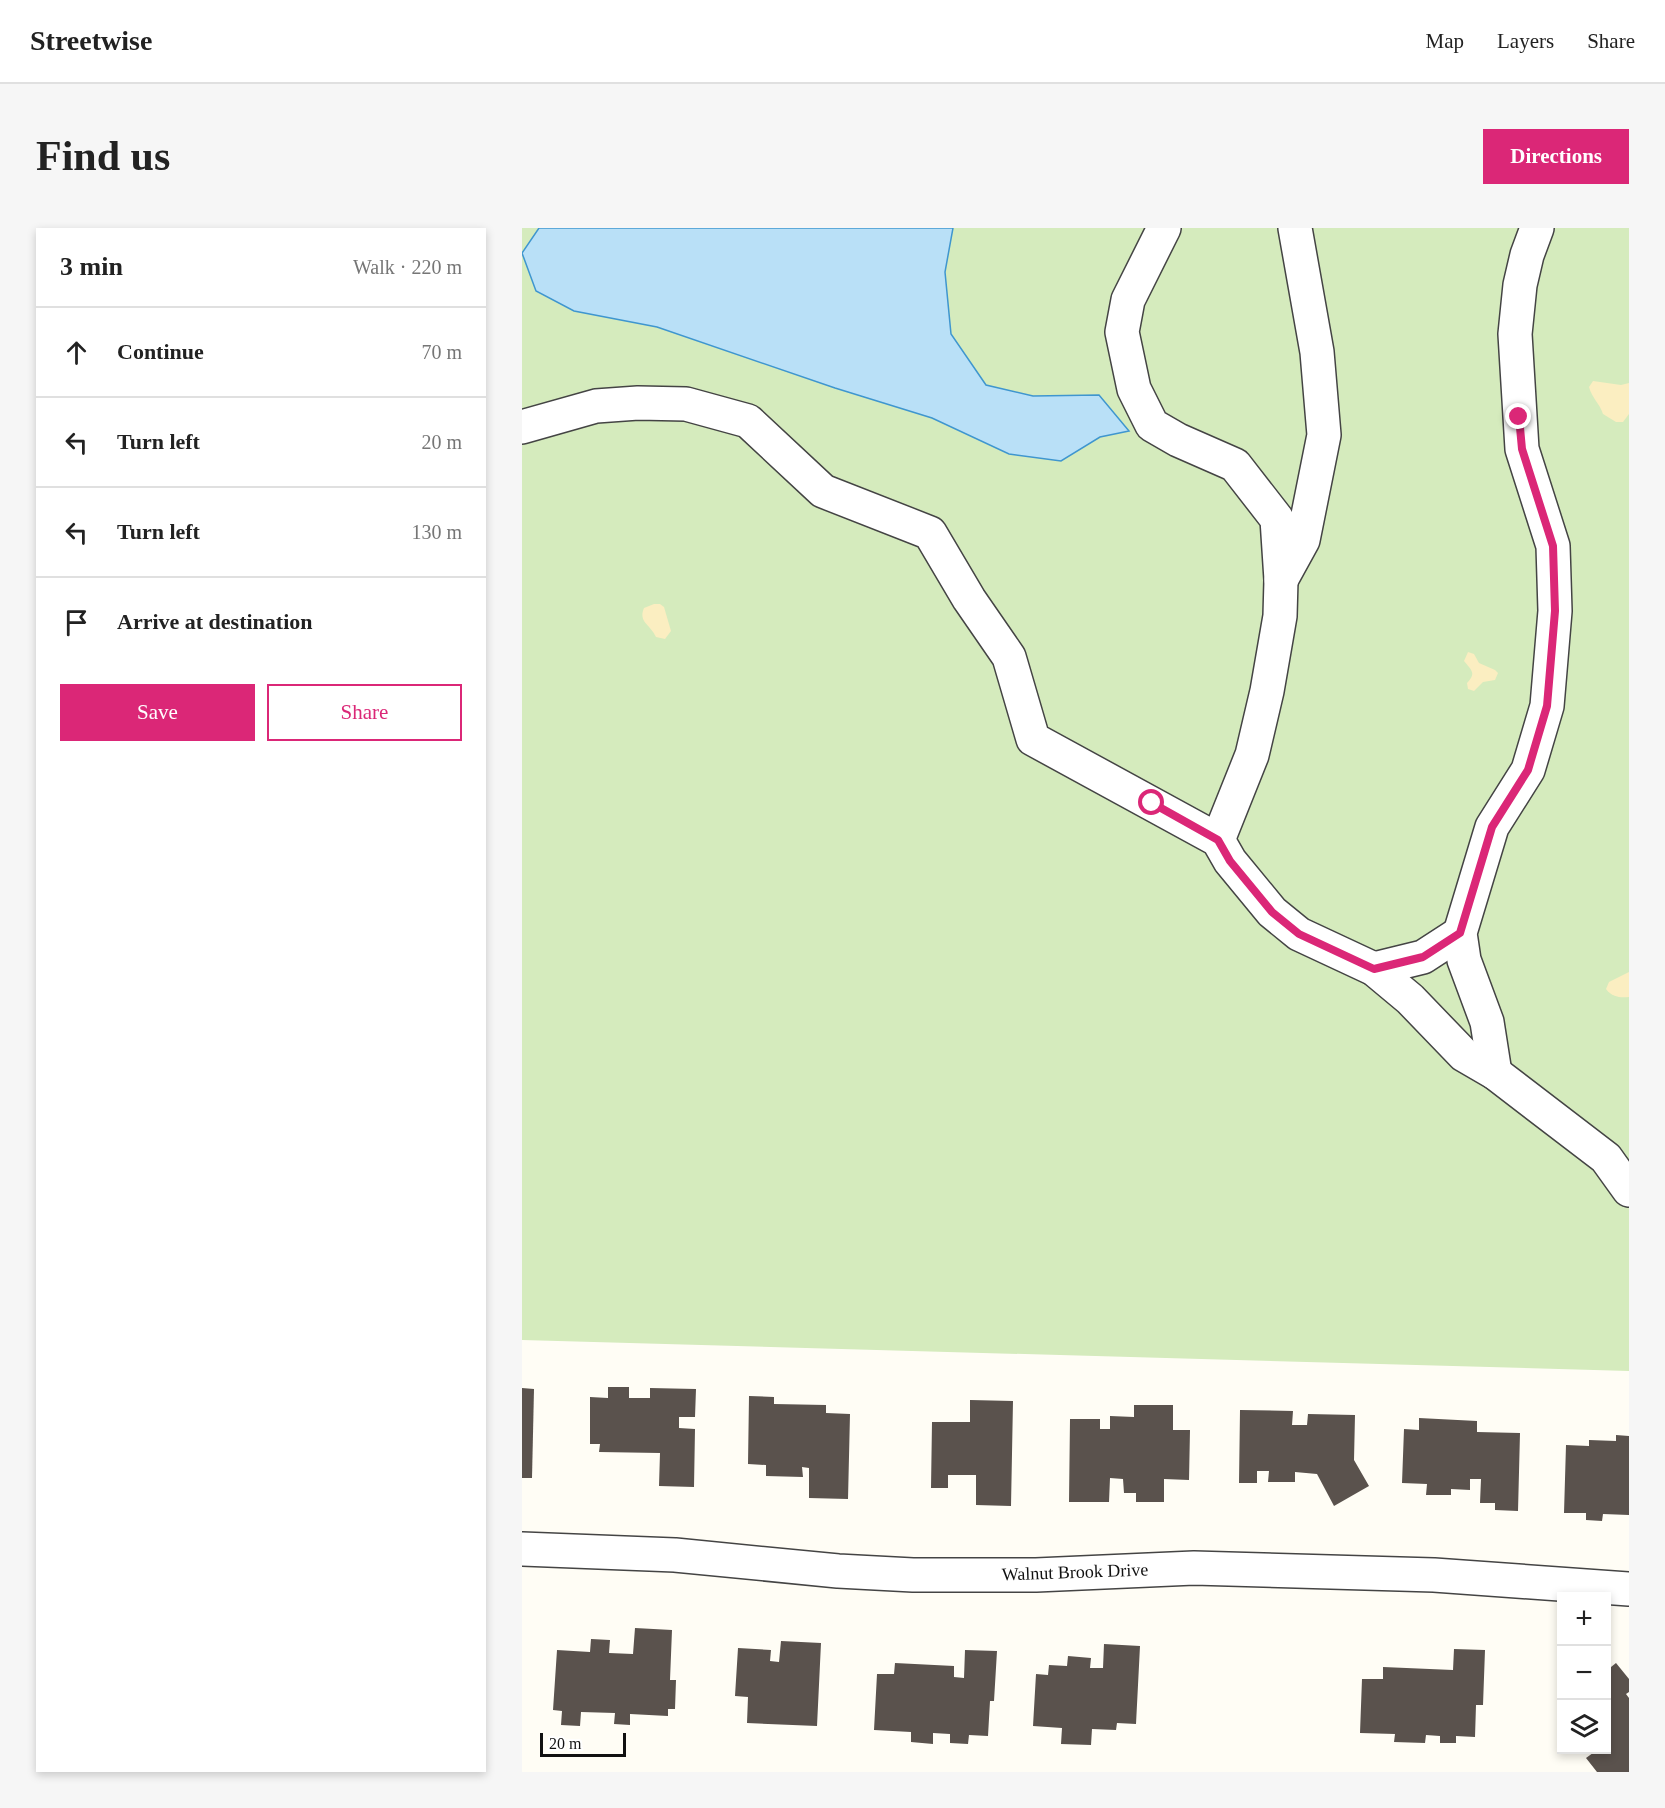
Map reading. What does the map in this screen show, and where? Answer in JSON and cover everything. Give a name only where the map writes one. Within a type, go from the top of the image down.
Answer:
[{"type":"street","points":[[1164,228],[1128,300],[1122,332],[1134,389],[1152,424],[1178,440],[1235,465],[1277,519],[1281,580],[1280,616],[1267,691],[1252,755],[1218,840]]},
{"type":"street","points":[[1281,580],[1303,540],[1323,435],[1317,352],[1295,228]]},
{"type":"street","points":[[1495,1073],[1487,1022],[1464,960],[1460,933],[1492,827],[1528,770],[1547,706],[1555,611],[1553,546],[1522,449],[1515,334],[1520,285],[1527,255],[1537,228]]},
{"type":"street","points":[[522,427],[596,406],[638,403],[686,404],[748,421],[823,491],[930,533],[969,599],[1009,657],[1033,739],[1218,840],[1230,861],[1272,912],[1299,934],[1374,969],[1410,999],[1464,1055],[1495,1073],[1606,1158],[1629,1190]]},
{"type":"street","points":[[1374,969],[1423,957],[1460,933]]},
{"type":"street","name":"Walnut Brook Drive","points":[[522,1549],[675,1555],[838,1571],[914,1575],[1024,1576],[1152,1569],[1212,1569],[1434,1575],[1629,1589]]},
{"type":"green space","points":[[522,228],[1629,228],[1629,1371],[522,1340]]},
{"type":"sand","points":[[1593,381],[1621,385],[1629,383],[1629,414],[1623,422],[1616,422],[1603,414],[1589,387]]},
{"type":"sand","points":[[654,604],[664,607],[671,631],[665,639],[656,637],[643,617],[644,608]]},
{"type":"sand","points":[[1468,652],[1474,654],[1479,663],[1498,673],[1495,680],[1483,682],[1474,691],[1468,689],[1467,683],[1472,677],[1471,669],[1464,661]]},
{"type":"sand","points":[[1629,972],[1629,997],[1616,996],[1606,989],[1609,982]]},
{"type":"water","points":[[539,228],[953,228],[945,272],[951,334],[986,385],[1033,396],[1099,395],[1129,431],[1100,437],[1061,461],[1009,454],[932,418],[835,388],[657,327],[574,311],[536,291],[522,253]]},
{"type":"building","points":[[608,1387],[629,1387],[629,1398],[650,1398],[650,1388],[696,1389],[695,1417],[679,1417],[679,1428],[695,1429],[694,1487],[659,1486],[660,1453],[599,1452],[600,1444],[590,1444],[590,1397],[608,1398]]},
{"type":"building","points":[[522,1388],[534,1389],[532,1478],[522,1478]]},
{"type":"building","points":[[749,1396],[774,1397],[774,1404],[826,1405],[826,1413],[850,1414],[848,1499],[809,1498],[809,1468],[802,1467],[803,1477],[766,1476],[766,1465],[748,1464]]},
{"type":"building","points":[[970,1400],[1013,1401],[1011,1506],[976,1505],[976,1475],[948,1475],[948,1488],[931,1488],[932,1422],[970,1422]]},
{"type":"building","points":[[1134,1405],[1173,1405],[1173,1430],[1190,1430],[1189,1480],[1164,1479],[1164,1502],[1136,1502],[1136,1493],[1124,1493],[1123,1479],[1110,1478],[1109,1502],[1069,1502],[1070,1419],[1100,1419],[1100,1429],[1110,1429],[1110,1416],[1134,1417]]},
{"type":"building","points":[[1240,1410],[1293,1411],[1292,1425],[1307,1425],[1308,1414],[1355,1415],[1354,1460],[1369,1486],[1334,1506],[1317,1474],[1295,1472],[1295,1482],[1268,1482],[1269,1471],[1257,1471],[1257,1483],[1239,1483]]},
{"type":"building","points":[[1419,1418],[1477,1421],[1477,1432],[1520,1433],[1518,1511],[1495,1510],[1495,1503],[1480,1503],[1481,1479],[1470,1479],[1470,1490],[1451,1489],[1451,1495],[1426,1495],[1427,1484],[1402,1483],[1404,1429],[1419,1430]]},
{"type":"building","points":[[1616,1435],[1629,1436],[1629,1515],[1603,1514],[1602,1521],[1586,1520],[1586,1513],[1564,1513],[1566,1445],[1589,1446],[1589,1440],[1616,1441]]},
{"type":"building","points":[[635,1628],[672,1630],[670,1680],[676,1680],[675,1709],[668,1709],[668,1716],[630,1714],[630,1725],[614,1724],[615,1713],[581,1712],[580,1726],[561,1725],[562,1711],[553,1710],[557,1650],[590,1652],[591,1639],[610,1640],[609,1653],[633,1654]]},
{"type":"building","points":[[781,1641],[821,1643],[817,1726],[747,1723],[748,1697],[735,1696],[738,1648],[771,1650],[770,1661],[779,1662]]},
{"type":"building","points":[[1104,1644],[1140,1646],[1136,1724],[1117,1723],[1116,1730],[1092,1729],[1091,1745],[1061,1744],[1062,1728],[1033,1726],[1036,1674],[1048,1675],[1049,1665],[1067,1666],[1068,1656],[1091,1658],[1090,1668],[1103,1668]]},
{"type":"building","points":[[1454,1649],[1485,1650],[1483,1705],[1476,1705],[1475,1737],[1456,1736],[1456,1743],[1440,1743],[1440,1736],[1426,1735],[1425,1743],[1394,1742],[1395,1734],[1360,1733],[1362,1679],[1383,1679],[1383,1667],[1453,1670]]},
{"type":"building","points":[[965,1650],[997,1651],[994,1701],[990,1701],[988,1736],[969,1735],[968,1744],[950,1743],[950,1734],[933,1733],[933,1744],[911,1742],[911,1732],[874,1730],[877,1674],[894,1674],[895,1663],[954,1666],[954,1677],[964,1678]]},
{"type":"building","points":[[1616,1663],[1629,1679],[1629,1692],[1626,1694],[1629,1698],[1629,1772],[1597,1772],[1586,1758],[1592,1754],[1611,1754],[1611,1667]]},
{"type":"route","points":[[1152,803],[1218,840],[1230,861],[1272,912],[1299,934],[1374,969],[1423,957],[1460,933],[1492,827],[1528,770],[1547,706],[1555,611],[1553,546],[1522,449],[1519,417]]}]
